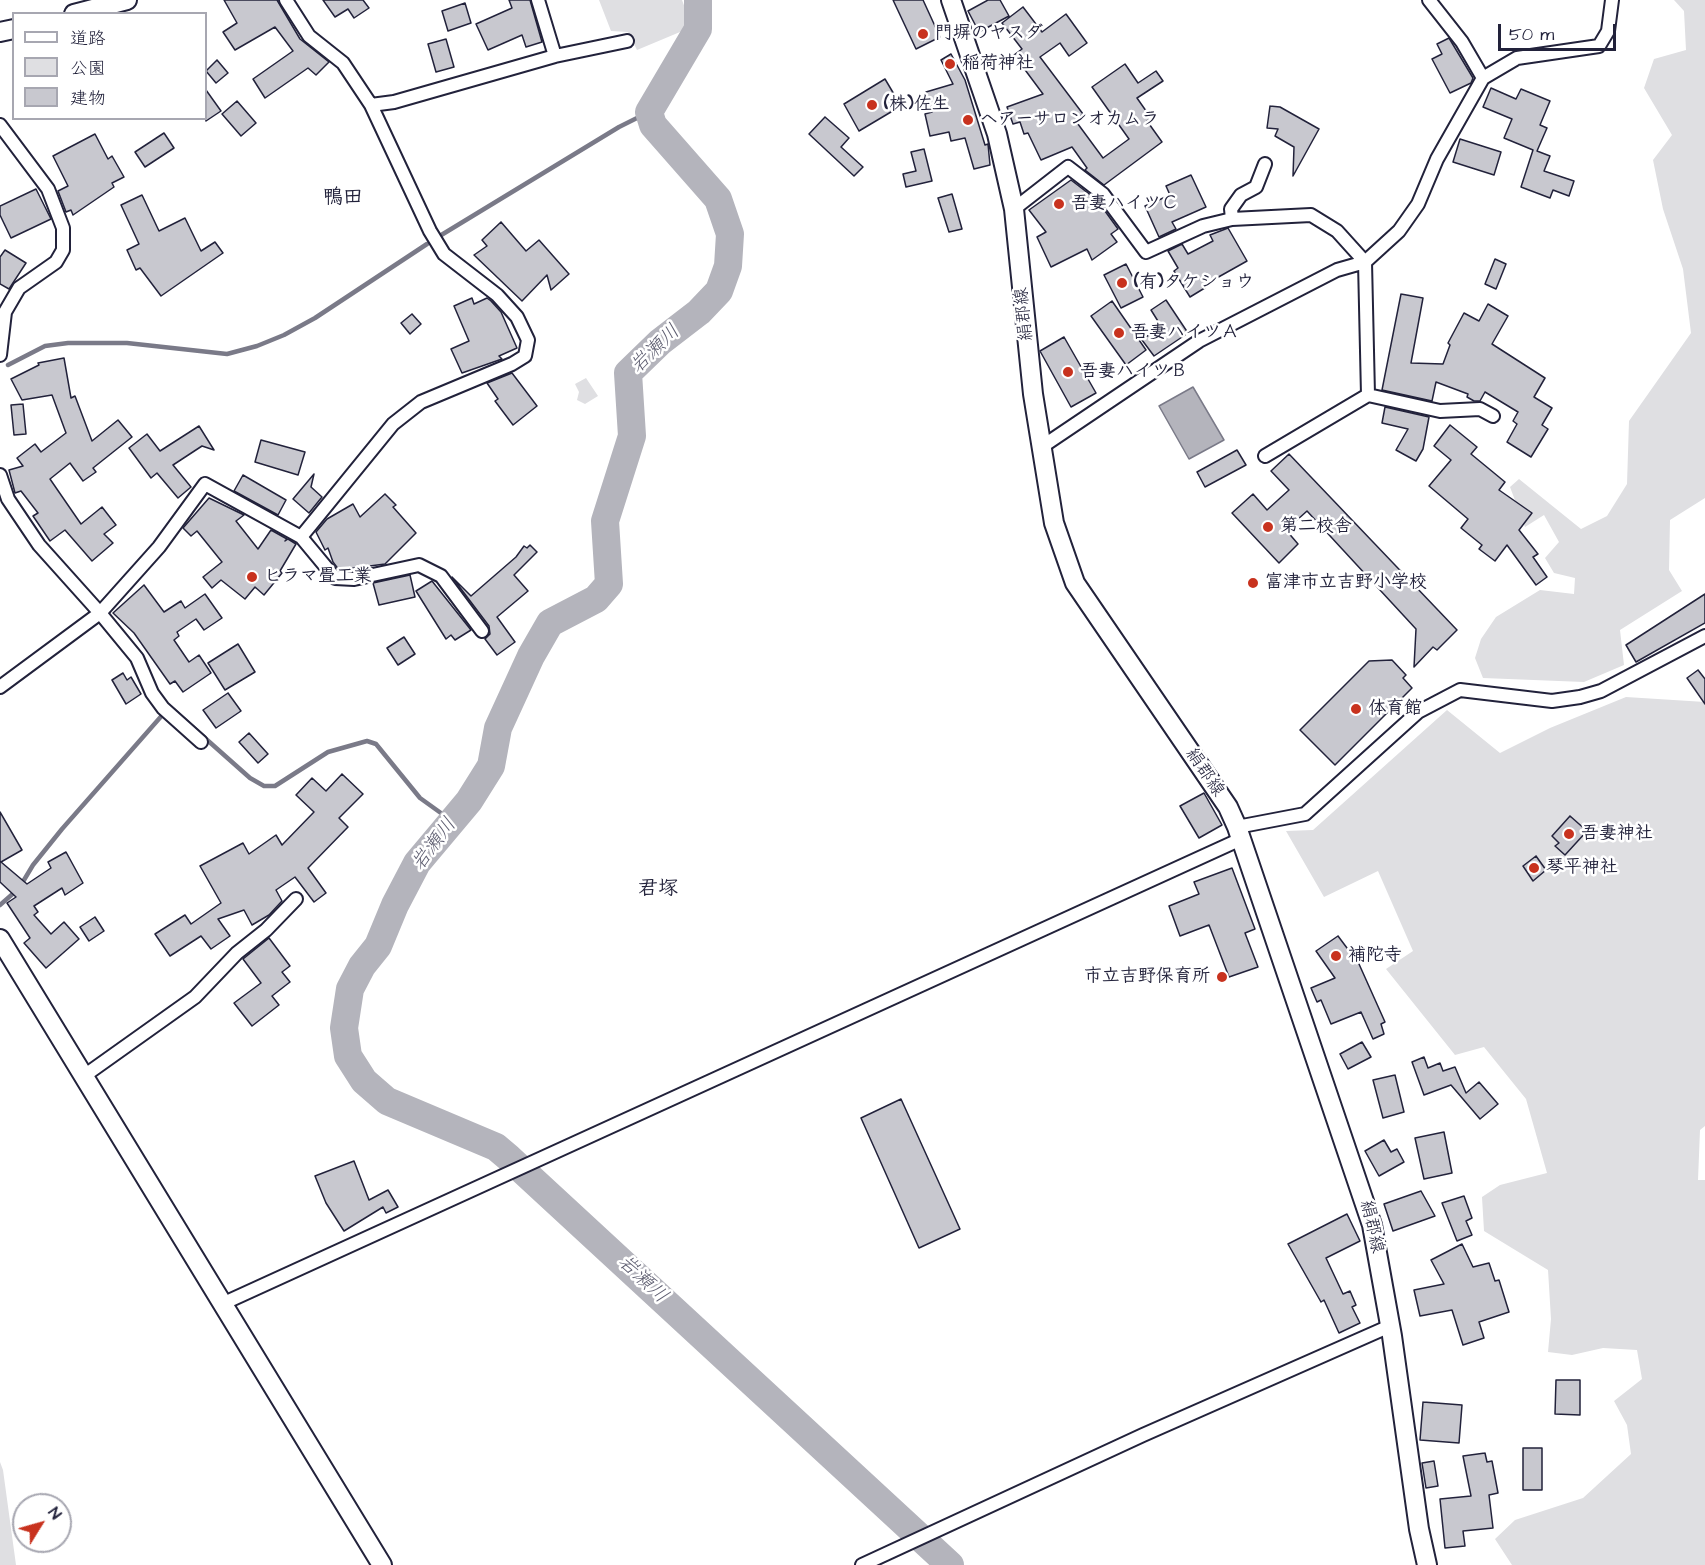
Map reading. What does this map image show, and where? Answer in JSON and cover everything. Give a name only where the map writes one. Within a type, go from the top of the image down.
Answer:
[{"type":"main road","points":[[82,12],[127,0]]},
{"type":"main road","name":"絹郡線","points":[[951,0],[997,134],[1014,208],[1033,394],[1054,523],[1075,583],[1228,807],[1239,833],[1372,1225],[1390,1326],[1419,1529],[1427,1565]]},
{"type":"main road","points":[[0,939],[382,1565]]},
{"type":"street","points":[[286,0],[309,36],[343,63],[371,105],[444,254],[497,295],[517,317],[528,340],[525,356],[421,402],[393,423],[301,537]]},
{"type":"street","points":[[538,0],[555,56]]},
{"type":"street","points":[[1429,0],[1462,42],[1483,78]]},
{"type":"street","points":[[1043,446],[1199,340],[1337,270],[1365,262],[1399,231],[1418,204],[1437,159],[1483,78],[1517,58],[1599,46],[1608,31],[1612,0]]},
{"type":"street","points":[[371,105],[394,102],[555,56],[627,41]]},
{"type":"street","points":[[0,125],[48,189],[63,228],[63,250],[56,262],[19,288],[2,316],[0,355]]},
{"type":"street","points":[[1232,219],[1231,209],[1242,195],[1256,187],[1265,164]]},
{"type":"street","points":[[1014,208],[1068,167],[1103,194],[1146,252],[1203,226],[1232,219],[1311,215],[1337,231],[1365,262],[1368,395]]},
{"type":"street","points":[[1265,456],[1368,395],[1440,411],[1480,409],[1493,416]]},
{"type":"street","points":[[0,475],[8,499],[39,545],[137,657],[152,693],[163,708],[201,742]]},
{"type":"street","points":[[0,687],[100,613],[159,547],[205,484],[301,537],[335,578],[354,579],[419,565],[441,576],[482,631]]},
{"type":"street","points":[[222,1304],[1239,833],[1305,814],[1419,712],[1460,690],[1552,701],[1580,697],[1601,691],[1705,636]]},
{"type":"street","points":[[84,1076],[195,997],[237,953],[266,930],[296,899]]},
{"type":"street","points":[[862,1565],[1390,1326]]},
{"type":"green space","points":[[599,0],[682,0],[692,27],[637,50],[628,32],[611,31]]},
{"type":"green space","points":[[1674,0],[1705,0],[1705,498],[1670,520],[1669,570],[1682,591],[1620,630],[1624,665],[1584,682],[1483,678],[1475,658],[1481,639],[1496,617],[1540,590],[1574,594],[1575,578],[1554,573],[1545,558],[1559,542],[1544,515],[1525,527],[1510,487],[1519,479],[1581,529],[1607,516],[1627,484],[1629,421],[1691,333],[1683,269],[1663,209],[1653,160],[1672,135],[1644,88],[1654,59],[1686,50],[1684,11]]},
{"type":"green space","points":[[586,378],[598,396],[585,404],[577,400],[579,392],[575,384]]},
{"type":"green space","points":[[1626,697],[1705,702],[1705,1126],[1700,1130],[1698,1180],[1705,1180],[1705,1565],[1512,1565],[1495,1539],[1515,1520],[1583,1498],[1631,1454],[1627,1425],[1614,1401],[1642,1379],[1637,1350],[1603,1348],[1572,1355],[1548,1352],[1551,1319],[1548,1270],[1484,1231],[1482,1197],[1500,1185],[1547,1173],[1526,1099],[1484,1047],[1455,1055],[1386,969],[1413,951],[1378,871],[1324,897],[1286,831],[1313,830],[1447,710],[1500,753],[1550,728]]},
{"type":"green space","points":[[0,1462],[12,1536],[12,1553],[14,1553],[16,1565],[0,1565]]},
{"type":"shaded area","points":[[1193,387],[1224,440],[1189,459],[1159,406]]},
{"type":"building","points":[[224,0],[277,0],[300,39],[329,62],[316,75],[308,68],[265,98],[253,79],[293,51],[275,27],[235,50],[223,32],[237,23]]},
{"type":"building","points":[[323,0],[363,0],[369,8],[354,18],[348,9],[335,17]]},
{"type":"building","points":[[509,0],[530,0],[542,42],[526,47],[522,35],[488,50],[476,24],[512,8]]},
{"type":"building","points":[[893,0],[923,0],[940,37],[916,49]]},
{"type":"building","points":[[988,0],[1000,0],[1009,16],[979,32],[968,11]]},
{"type":"building","points":[[465,3],[471,23],[448,31],[442,11]]},
{"type":"building","points":[[1023,7],[1042,32],[1066,14],[1087,43],[1069,56],[1060,43],[1040,57],[1083,114],[1075,120],[1103,158],[1129,139],[1092,87],[1125,64],[1138,83],[1156,71],[1163,81],[1137,98],[1151,118],[1147,121],[1162,142],[1104,185],[1085,170],[1087,168],[1072,147],[1041,160],[1028,133],[1024,134],[1020,122],[1013,124],[1007,107],[1043,94],[1014,55],[1022,49],[1002,23]]},
{"type":"building","points":[[1449,38],[1473,78],[1471,83],[1450,93],[1432,59],[1442,54],[1437,44]]},
{"type":"building","points":[[446,39],[454,67],[436,72],[428,44]]},
{"type":"building","points":[[951,54],[965,80],[985,145],[988,144],[990,165],[974,169],[965,138],[951,141],[949,132],[930,136],[925,114],[932,112],[926,92],[953,84],[941,60]]},
{"type":"building","points":[[217,60],[228,73],[216,83],[207,70]]},
{"type":"building","name":"(株)佐生","points":[[885,79],[901,106],[859,131],[844,104]]},
{"type":"building","points":[[1491,88],[1516,99],[1521,89],[1550,101],[1540,125],[1547,128],[1537,151],[1550,156],[1544,171],[1574,181],[1569,196],[1553,190],[1550,198],[1521,187],[1533,150],[1504,138],[1512,119],[1483,107]]},
{"type":"building","points":[[207,91],[221,111],[207,120]]},
{"type":"building","points":[[237,101],[256,123],[241,136],[222,114]]},
{"type":"building","points":[[1270,106],[1280,107],[1319,129],[1293,176],[1294,147],[1275,136],[1278,129],[1267,128]]},
{"type":"building","points":[[825,117],[849,138],[841,147],[863,167],[854,176],[809,134]]},
{"type":"building","points":[[164,133],[174,148],[145,167],[135,152]]},
{"type":"building","points":[[95,134],[108,159],[112,156],[124,177],[112,183],[114,187],[73,215],[71,210],[66,212],[58,191],[68,186],[53,156]]},
{"type":"building","points":[[1460,139],[1501,152],[1494,175],[1453,162]]},
{"type":"building","points":[[924,149],[932,181],[906,187],[903,174],[916,171],[911,152]]},
{"type":"building","points":[[1191,175],[1206,207],[1172,222],[1176,229],[1159,237],[1145,206],[1170,195],[1166,186]]},
{"type":"building","points":[[1071,180],[1097,200],[1118,229],[1111,234],[1117,242],[1092,260],[1087,249],[1051,267],[1037,237],[1046,232],[1029,210]]},
{"type":"building","points":[[36,189],[51,219],[11,238],[0,215],[0,206]]},
{"type":"building","points":[[952,194],[962,229],[949,232],[938,198]]},
{"type":"building","points":[[142,195],[159,231],[185,218],[201,251],[215,242],[223,253],[161,296],[140,268],[136,270],[127,250],[139,244],[121,205]]},
{"type":"building","points":[[501,222],[526,251],[539,240],[569,274],[551,290],[547,275],[522,301],[474,255],[487,246],[482,240]]},
{"type":"building","points":[[1228,228],[1247,261],[1206,284],[1208,286],[1190,297],[1174,271],[1178,268],[1168,251],[1182,244],[1188,254],[1213,241],[1210,235]]},
{"type":"building","points":[[5,250],[26,263],[9,289],[0,284],[0,257]]},
{"type":"building","points":[[1495,259],[1506,264],[1496,289],[1485,284]]},
{"type":"building","name":"(有)タケショウ","points":[[1126,264],[1143,297],[1121,308],[1104,275]]},
{"type":"building","points":[[1401,294],[1423,298],[1411,363],[1443,364],[1450,345],[1448,343],[1464,313],[1479,321],[1488,304],[1508,316],[1492,344],[1545,378],[1534,397],[1552,408],[1542,425],[1548,429],[1531,457],[1507,442],[1517,424],[1513,421],[1518,412],[1485,392],[1480,401],[1474,401],[1467,397],[1468,394],[1436,382],[1432,401],[1382,390]]},
{"type":"building","points":[[472,298],[474,304],[487,298],[501,312],[517,348],[499,356],[502,359],[462,373],[451,349],[469,341],[454,306]]},
{"type":"building","points":[[1166,300],[1188,333],[1154,356],[1142,340],[1161,326],[1151,310]]},
{"type":"building","name":"吾妻ハイツＡ","points":[[1112,301],[1146,350],[1126,365],[1091,316]]},
{"type":"building","points":[[412,314],[421,324],[410,334],[401,323]]},
{"type":"building","name":"吾妻ハイツＢ","points":[[1064,337],[1096,393],[1071,407],[1040,351]]},
{"type":"building","points":[[64,358],[71,398],[75,396],[92,441],[118,420],[132,437],[93,468],[96,472],[83,481],[70,463],[50,479],[81,524],[102,507],[116,525],[104,534],[113,543],[92,561],[65,530],[50,541],[33,516],[38,513],[21,491],[15,493],[9,470],[23,466],[17,458],[35,444],[41,452],[66,433],[52,395],[22,400],[11,379],[39,365],[38,363]]},
{"type":"building","points":[[512,373],[537,406],[513,425],[495,401],[498,399],[487,383]]},
{"type":"building","points":[[23,404],[26,434],[14,435],[11,405]]},
{"type":"building","points":[[1385,407],[1429,417],[1423,449],[1416,461],[1396,450],[1408,429],[1382,423]]},
{"type":"building","points":[[1450,425],[1477,447],[1471,454],[1505,482],[1499,490],[1532,513],[1519,530],[1538,554],[1533,557],[1547,577],[1536,585],[1507,545],[1495,561],[1479,549],[1482,545],[1461,528],[1468,519],[1429,486],[1451,460],[1434,446]]},
{"type":"building","points":[[199,426],[214,450],[202,446],[173,465],[191,487],[178,498],[157,473],[151,478],[129,448],[147,434],[160,451]]},
{"type":"building","points":[[261,440],[305,452],[298,475],[255,462]]},
{"type":"building","points":[[1237,450],[1246,465],[1205,487],[1197,472]]},
{"type":"building","points":[[1289,454],[1457,630],[1437,650],[1433,647],[1414,667],[1416,629],[1307,511],[1286,530],[1298,544],[1279,563],[1232,513],[1253,494],[1267,510],[1289,490],[1271,471]]},
{"type":"building","points":[[314,474],[311,487],[322,497],[309,513],[293,499]]},
{"type":"building","points":[[243,475],[286,500],[278,515],[234,491]]},
{"type":"building","points":[[385,494],[396,505],[393,507],[416,533],[385,564],[339,570],[328,548],[325,550],[316,532],[327,519],[353,504],[360,517]]},
{"type":"building","points":[[209,498],[244,515],[236,521],[258,549],[271,530],[287,539],[285,541],[288,539],[296,544],[280,571],[282,573],[264,595],[255,587],[245,599],[221,580],[212,588],[203,577],[222,562],[197,531],[191,536],[183,528]]},
{"type":"building","points":[[530,545],[537,552],[514,575],[528,591],[497,617],[515,642],[497,655],[485,639],[490,634],[489,626],[452,577],[471,596],[516,557],[524,546],[527,548]]},
{"type":"building","points":[[410,575],[415,597],[379,605],[373,583]]},
{"type":"building","points":[[432,581],[471,630],[455,640],[451,635],[446,639],[416,591]]},
{"type":"building","points":[[144,585],[164,612],[181,601],[185,608],[205,594],[222,618],[204,630],[196,619],[177,632],[179,636],[174,640],[189,662],[199,655],[211,673],[183,692],[175,681],[170,684],[134,633],[113,613]]},
{"type":"building","points":[[1705,594],[1705,623],[1636,662],[1626,645]]},
{"type":"building","points":[[404,637],[415,654],[398,665],[387,648]]},
{"type":"building","points":[[238,644],[255,672],[225,690],[208,663]]},
{"type":"building","name":"体育館","points":[[1392,660],[1406,675],[1403,678],[1412,688],[1335,765],[1300,730],[1369,661]]},
{"type":"building","points":[[1698,670],[1705,679],[1705,704],[1687,678]]},
{"type":"building","points":[[123,673],[127,680],[131,677],[141,694],[126,704],[112,680]]},
{"type":"building","points":[[228,693],[241,711],[216,728],[203,710]]},
{"type":"building","points":[[249,733],[268,754],[258,763],[239,742]]},
{"type":"building","points":[[342,774],[363,794],[339,818],[348,827],[308,868],[326,893],[314,902],[295,877],[276,890],[282,901],[269,915],[252,925],[244,910],[218,919],[230,936],[211,949],[201,936],[170,956],[155,934],[185,915],[191,924],[221,903],[200,866],[243,843],[249,854],[276,835],[282,845],[314,812],[296,795],[312,778],[326,791]]},
{"type":"building","points":[[1204,793],[1222,825],[1199,838],[1180,806]]},
{"type":"building","points":[[0,812],[22,850],[1,862],[27,884],[51,868],[48,862],[66,852],[83,883],[65,895],[62,888],[34,906],[38,912],[34,915],[51,934],[64,922],[79,939],[46,968],[24,943],[30,938],[7,903],[16,897],[0,882]]},
{"type":"building","name":"吾妻神社","points":[[1570,816],[1587,831],[1565,855],[1555,846],[1559,843],[1552,836]]},
{"type":"building","name":"琴平神社","points":[[1536,856],[1546,870],[1533,881],[1523,866]]},
{"type":"building","points":[[1232,868],[1255,929],[1245,933],[1258,967],[1229,977],[1209,925],[1180,936],[1169,906],[1199,894],[1194,882]]},
{"type":"building","points":[[95,917],[104,931],[89,941],[80,927]]},
{"type":"building","points":[[1338,936],[1359,964],[1385,1022],[1381,1024],[1384,1034],[1373,1039],[1361,1012],[1331,1024],[1321,1000],[1317,1002],[1311,988],[1335,978],[1316,951]]},
{"type":"building","points":[[269,938],[290,966],[282,972],[290,982],[272,996],[279,1005],[252,1026],[234,1003],[261,983],[243,959]]},
{"type":"building","points":[[1362,1042],[1371,1057],[1348,1069],[1340,1054]]},
{"type":"building","points":[[1424,1057],[1428,1068],[1440,1063],[1443,1071],[1455,1067],[1466,1093],[1479,1082],[1498,1104],[1480,1119],[1451,1085],[1424,1095],[1412,1062]]},
{"type":"building","points":[[1395,1075],[1404,1112],[1383,1118],[1373,1080]]},
{"type":"building","points":[[901,1099],[960,1229],[919,1248],[861,1118]]},
{"type":"building","points":[[1444,1132],[1452,1173],[1424,1179],[1415,1138]]},
{"type":"building","points":[[1384,1140],[1391,1152],[1397,1149],[1404,1162],[1379,1176],[1365,1151]]},
{"type":"building","points":[[354,1161],[369,1200],[388,1190],[398,1207],[386,1213],[383,1207],[344,1231],[326,1203],[315,1176]]},
{"type":"building","points":[[1421,1191],[1435,1216],[1393,1231],[1384,1204]]},
{"type":"building","points":[[1464,1196],[1472,1218],[1466,1221],[1472,1235],[1457,1241],[1442,1203]]},
{"type":"building","points":[[1347,1214],[1360,1241],[1326,1258],[1343,1294],[1350,1291],[1356,1305],[1352,1307],[1360,1323],[1339,1333],[1324,1300],[1321,1302],[1288,1244]]},
{"type":"building","points":[[1462,1244],[1473,1267],[1489,1263],[1495,1281],[1499,1280],[1509,1312],[1479,1322],[1484,1338],[1463,1345],[1452,1310],[1420,1316],[1414,1290],[1444,1284],[1431,1260]]},
{"type":"building","points":[[1556,1380],[1580,1380],[1580,1415],[1555,1414]]},
{"type":"building","points":[[1423,1402],[1462,1405],[1459,1443],[1420,1440]]},
{"type":"building","points":[[1523,1448],[1542,1448],[1542,1490],[1523,1490]]},
{"type":"building","points":[[1485,1453],[1487,1462],[1492,1461],[1498,1493],[1489,1495],[1493,1528],[1463,1531],[1465,1546],[1445,1548],[1440,1499],[1471,1496],[1463,1456]]},
{"type":"building","points":[[1434,1461],[1438,1486],[1426,1488],[1422,1463]]},
{"type":"waterway","name":"岩瀬川","points":[[698,0],[698,29],[649,112],[653,125],[718,199],[730,234],[728,266],[719,291],[699,312],[660,342],[628,373],[632,436],[605,521],[609,584],[596,599],[550,623],[531,656],[498,728],[491,766],[469,801],[417,863],[395,905],[378,946],[362,966],[350,989],[344,1028],[348,1056],[364,1081],[387,1101],[496,1147],[950,1565]]},
{"type":"waterway","points":[[438,237],[619,127],[649,112]]},
{"type":"waterway","points":[[8,365],[45,346],[68,343],[127,343],[227,354],[257,346],[284,335],[315,318],[427,244]]},
{"type":"waterway","points":[[170,707],[250,778],[264,786],[275,786],[328,752],[367,741],[376,744],[420,798],[452,821]]},
{"type":"waterway","points":[[21,885],[33,865],[62,829],[165,712]]},
{"type":"waterway","points":[[0,905],[16,891]]},
{"type":"place","name":"門塀のヤスダ","points":[[923,34]]},
{"type":"place","name":"稲荷神社","points":[[950,64]]},
{"type":"place","name":"(株)佐生","points":[[872,105]]},
{"type":"place","name":"ヘアーサロンオカムラ","points":[[968,120]]},
{"type":"place","name":"吾妻ハイツＣ","points":[[1059,204]]},
{"type":"place","name":"(有)タケショウ","points":[[1122,283]]},
{"type":"place","name":"吾妻ハイツＡ","points":[[1119,333]]},
{"type":"place","name":"吾妻ハイツＢ","points":[[1068,372]]},
{"type":"place","name":"第二校舎","points":[[1268,527]]},
{"type":"place","name":"ヒラマ畳工業","points":[[252,577]]},
{"type":"place","name":"富津市立吉野小学校","points":[[1253,583]]},
{"type":"place","name":"体育館","points":[[1356,709]]},
{"type":"place","name":"吾妻神社","points":[[1569,834]]},
{"type":"place","name":"琴平神社","points":[[1534,868]]},
{"type":"place","name":"補陀寺","points":[[1336,956]]},
{"type":"place","name":"市立吉野保育所","points":[[1222,977]]},
{"type":"district","name":"鴨田","points":[[343,199]]},
{"type":"district","name":"君塚","points":[[658,890]]}]
